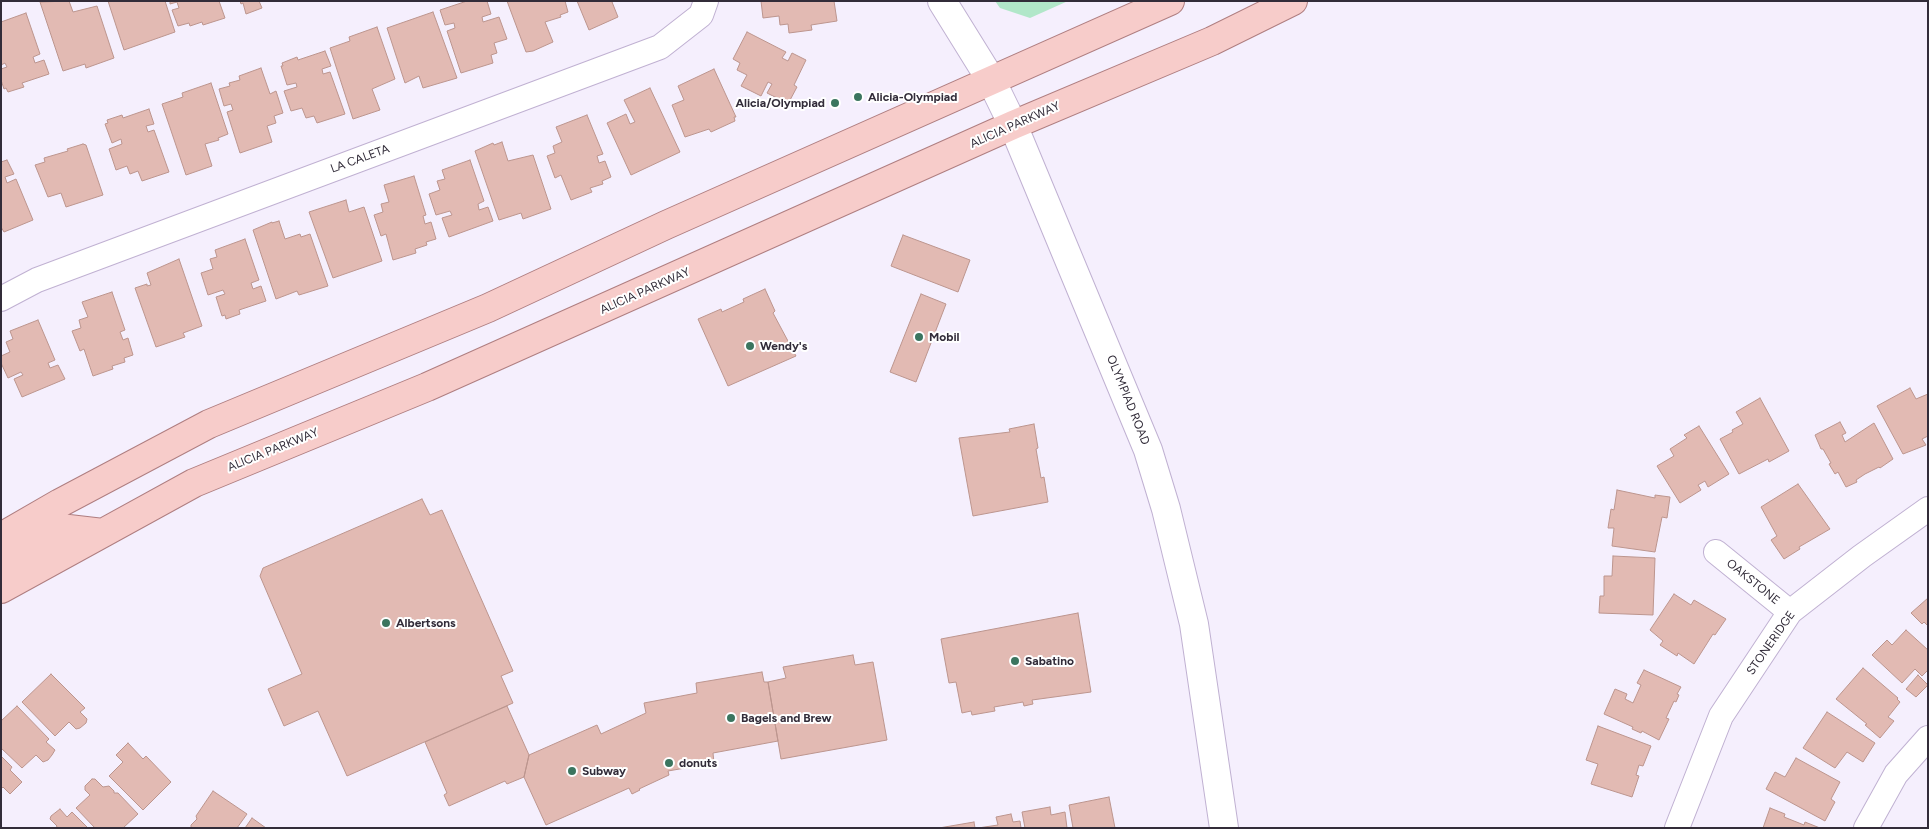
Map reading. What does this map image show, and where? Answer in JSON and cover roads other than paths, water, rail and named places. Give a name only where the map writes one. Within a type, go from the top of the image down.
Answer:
[{"type":"main road","name":"OLYMPIAD ROAD","points":[[942,1],[992,80],[1014,125],[1148,450],[1166,509],[1194,624],[1224,828]]},
{"type":"main road","points":[[1,537],[209,424],[488,308],[675,221],[1170,1]]},
{"type":"main road","name":"ALICIA PARKWAY","points":[[1,588],[194,483],[428,387],[1014,125],[1212,41],[1293,1]]},
{"type":"main road","points":[[1,562],[60,528],[103,533]]},
{"type":"street","name":"LA CALETA","points":[[1,299],[37,280],[660,47],[701,15],[706,2]]},
{"type":"street","name":"STONERIDGE","points":[[1677,828],[1721,716],[1790,612],[1862,556],[1928,509]]},
{"type":"street","name":"OAKSTONE","points":[[1716,552],[1790,612]]},
{"type":"street","points":[[1866,828],[1896,774],[1928,738]]},
{"type":"place","name":"Alicia-Olympiad","points":[[858,97]]},
{"type":"place","name":"Alicia/Olympiad","points":[[835,103]]},
{"type":"place","name":"Mobil","points":[[919,337]]},
{"type":"place","name":"Wendy's","points":[[750,346]]},
{"type":"place","name":"Albertsons","points":[[386,623]]},
{"type":"place","name":"Sabatino","points":[[1015,661]]},
{"type":"place","name":"Bagels and Brew","points":[[731,718]]},
{"type":"place","name":"donuts","points":[[669,763]]},
{"type":"place","name":"Subway","points":[[572,771]]}]
